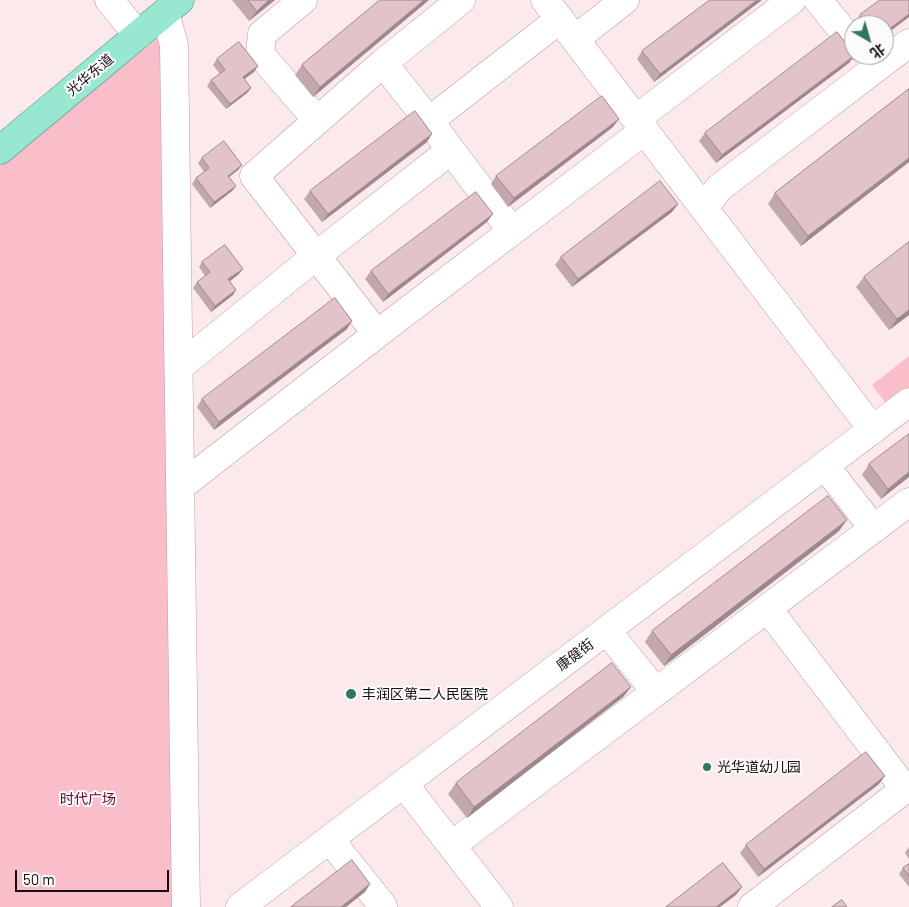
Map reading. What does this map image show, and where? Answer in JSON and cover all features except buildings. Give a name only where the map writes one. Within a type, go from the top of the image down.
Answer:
[{"type":"main road","name":"光华东道","points":[[0,150],[172,6]]},
{"type":"street","points":[[109,0],[138,35]]},
{"type":"street","points":[[303,0],[262,34],[260,54],[317,120]]},
{"type":"street","points":[[377,334],[254,176],[383,63],[460,0]]},
{"type":"street","points":[[429,122],[560,19],[625,0]]},
{"type":"street","points":[[180,487],[512,231],[792,0]]},
{"type":"street","points":[[818,0],[844,32]]},
{"type":"street","points":[[172,6],[186,907]]},
{"type":"street","points":[[560,19],[873,430]]},
{"type":"street","points":[[894,50],[909,43]]},
{"type":"street","points":[[383,63],[512,231]]},
{"type":"street","points":[[704,208],[718,188],[864,65]]},
{"type":"street","points":[[179,367],[450,150]]},
{"type":"street","name":"康健街","points":[[240,907],[909,402]]},
{"type":"street","points":[[825,466],[874,529]]},
{"type":"street","points":[[452,845],[909,502]]},
{"type":"street","points":[[758,905],[904,789],[768,609]]},
{"type":"street","points":[[607,631],[656,692]]},
{"type":"street","points":[[404,784],[499,907]]},
{"type":"street","points":[[330,840],[382,907]]},
{"type":"green space","name":"时代广场","points":[[165,33],[178,907],[0,907],[0,166],[11,155]]},
{"type":"green space","points":[[909,356],[909,396],[891,410],[872,385]]},
{"type":"place","name":"丰润区第二人民医院","points":[[351,694]]},
{"type":"place","name":"光华道幼儿园","points":[[707,767]]}]
